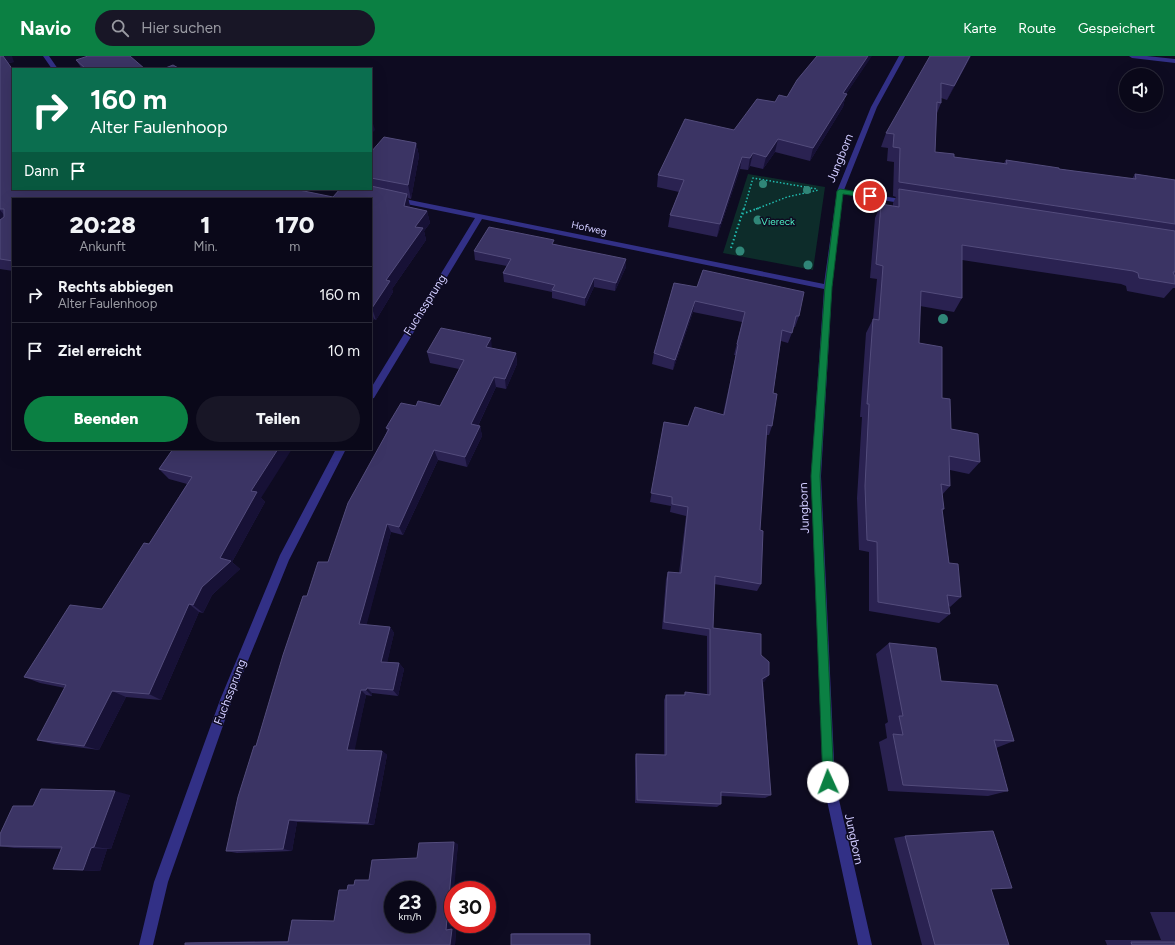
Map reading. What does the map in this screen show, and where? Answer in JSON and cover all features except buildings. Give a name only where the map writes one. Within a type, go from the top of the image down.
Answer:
[{"type":"street","points":[[46,56],[54,68]]},
{"type":"street","name":"Jungborn","points":[[865,945],[828,782],[816,476],[828,287],[840,191],[874,107],[902,56]]},
{"type":"street","points":[[1132,56],[1175,61]]},
{"type":"street","points":[[840,191],[918,203]]},
{"type":"street","name":"Hofweg","points":[[391,198],[828,287]]},
{"type":"street","name":"Fuchssprung","points":[[372,394],[480,216]]},
{"type":"street","name":"Fuchssprung","points":[[146,945],[161,882],[226,700],[284,558],[340,450]]},
{"type":"path","points":[[729,254],[753,178],[822,190],[787,196],[742,214]]},
{"type":"green space","name":"Viereck","points":[[748,174],[825,187],[813,270],[723,253]]},
{"type":"route","points":[[828,782],[816,476],[828,287],[840,191],[870,196]]}]
